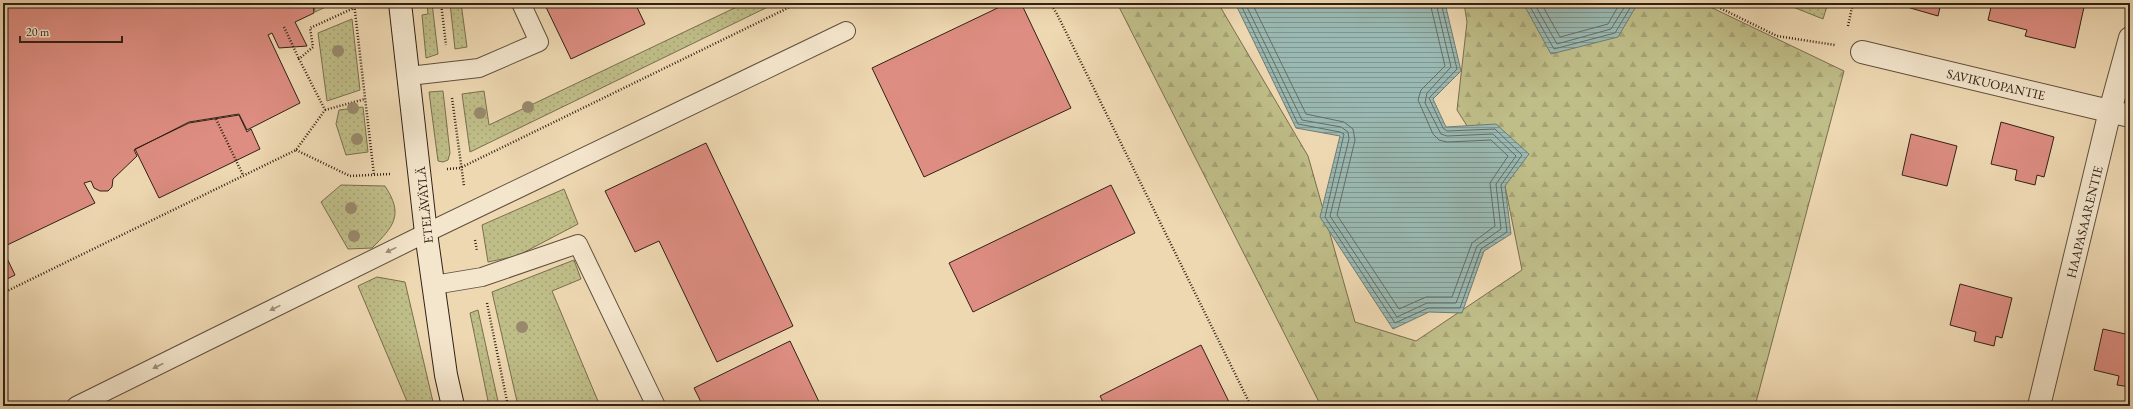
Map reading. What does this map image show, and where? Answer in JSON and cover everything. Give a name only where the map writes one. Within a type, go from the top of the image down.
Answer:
[{"type":"street","name":"ETELÄVÄYLÄ","points":[[400,3],[426,233],[446,375],[453,406]]},
{"type":"street","name":"HAAPASAARENTIE","points":[[2039,406],[2120,114],[2130,38]]},
{"type":"street","name":"SAVIKUOPANTIE","points":[[1862,52],[2120,114]]},
{"type":"lane","points":[[409,76],[479,68],[539,42],[521,3]]},
{"type":"lane","points":[[76,406],[426,233],[846,31]]},
{"type":"lane","points":[[434,285],[482,277],[578,244],[656,406]]},
{"type":"path","points":[[354,3],[374,175]]},
{"type":"path","points":[[296,150],[350,176],[460,168],[798,3]]},
{"type":"path","points":[[1050,3],[1058,14],[1251,406]]},
{"type":"path","points":[[1718,3],[1720,8],[1777,36],[1843,47],[1862,52]]},
{"type":"path","points":[[299,59],[313,47],[310,28],[354,8]]},
{"type":"path","points":[[284,28],[325,110]]},
{"type":"path","points":[[3,293],[296,150],[325,110],[365,99]]},
{"type":"path","points":[[216,119],[243,175]]},
{"type":"green space","points":[[314,3],[334,3],[315,12]]},
{"type":"green space","points":[[427,3],[432,3],[438,54],[426,58],[422,15],[428,14]]},
{"type":"green space","points":[[450,3],[461,3],[467,47],[455,49]]},
{"type":"green space","points":[[745,3],[776,3],[470,152],[462,94],[484,91],[489,125]]},
{"type":"green space","points":[[1117,3],[1218,3],[1308,156],[1355,322],[1416,341],[1522,270],[1505,186],[1457,110],[1467,22],[1464,3],[1702,3],[1844,71],[1755,406],[1321,406]]},
{"type":"green space","points":[[1783,3],[1828,3],[1823,19]]},
{"type":"green space","points":[[352,19],[360,90],[327,101],[318,33]]},
{"type":"green space","points":[[443,91],[450,153],[448,160],[443,162],[438,161],[429,92]]},
{"type":"green space","points":[[363,107],[368,152],[346,155],[336,124],[339,110]]},
{"type":"green space","points":[[341,185],[385,186],[391,196],[395,213],[394,220],[386,233],[372,248],[348,249],[321,202]]},
{"type":"green space","points":[[564,189],[578,224],[517,256],[488,262],[482,225]]},
{"type":"green space","points":[[574,260],[581,279],[552,291],[600,406],[518,406],[492,292]]},
{"type":"green space","points":[[377,277],[405,282],[434,406],[409,406],[358,286]]},
{"type":"green space","points":[[478,310],[499,406],[489,406],[470,313]]},
{"type":"water","points":[[1235,3],[1445,3],[1461,71],[1433,99],[1446,127],[1496,124],[1529,154],[1505,186],[1511,234],[1484,251],[1462,313],[1429,312],[1393,329],[1320,217],[1340,136],[1296,128]]},
{"type":"water","points":[[1523,3],[1638,3],[1618,37],[1551,54]]},
{"type":"building","points":[[3,3],[313,3],[314,13],[295,22],[307,46],[279,48],[272,33],[268,35],[300,103],[247,130],[239,114],[189,122],[134,150],[137,156],[113,179],[112,187],[108,191],[100,191],[94,188],[91,181],[84,183],[95,203],[3,247]]},
{"type":"building","points":[[544,3],[635,3],[645,24],[571,59]]},
{"type":"building","points":[[1008,3],[1021,3],[1071,108],[924,177],[872,68]]},
{"type":"building","points":[[1901,3],[1941,3],[1938,16],[1900,5]]},
{"type":"building","points":[[1992,3],[2082,3],[2081,6],[2084,7],[2075,48],[2025,36],[2027,30],[1988,20]]},
{"type":"building","points":[[239,115],[247,132],[251,129],[260,149],[159,198],[135,149],[189,123]]},
{"type":"building","points":[[2001,122],[2054,137],[2044,177],[2037,175],[2035,185],[2015,180],[2017,170],[1991,164]]},
{"type":"building","points":[[1911,134],[1957,146],[1947,186],[1902,175]]},
{"type":"building","points":[[706,143],[793,326],[717,362],[659,241],[635,252],[605,191]]},
{"type":"building","points":[[1111,185],[1135,233],[973,312],[949,263]]},
{"type":"building","points":[[2130,226],[2130,243],[2126,242]]},
{"type":"building","points":[[3,250],[15,275],[3,281]]},
{"type":"building","points":[[1960,284],[2012,298],[2002,338],[1996,336],[1994,346],[1974,341],[1976,332],[1950,325]]},
{"type":"building","points":[[2103,329],[2130,335],[2130,387],[2117,385],[2119,376],[2094,370]]},
{"type":"building","points":[[790,341],[821,406],[703,406],[694,388]]},
{"type":"building","points":[[1201,345],[1231,406],[1105,406],[1100,396]]}]
